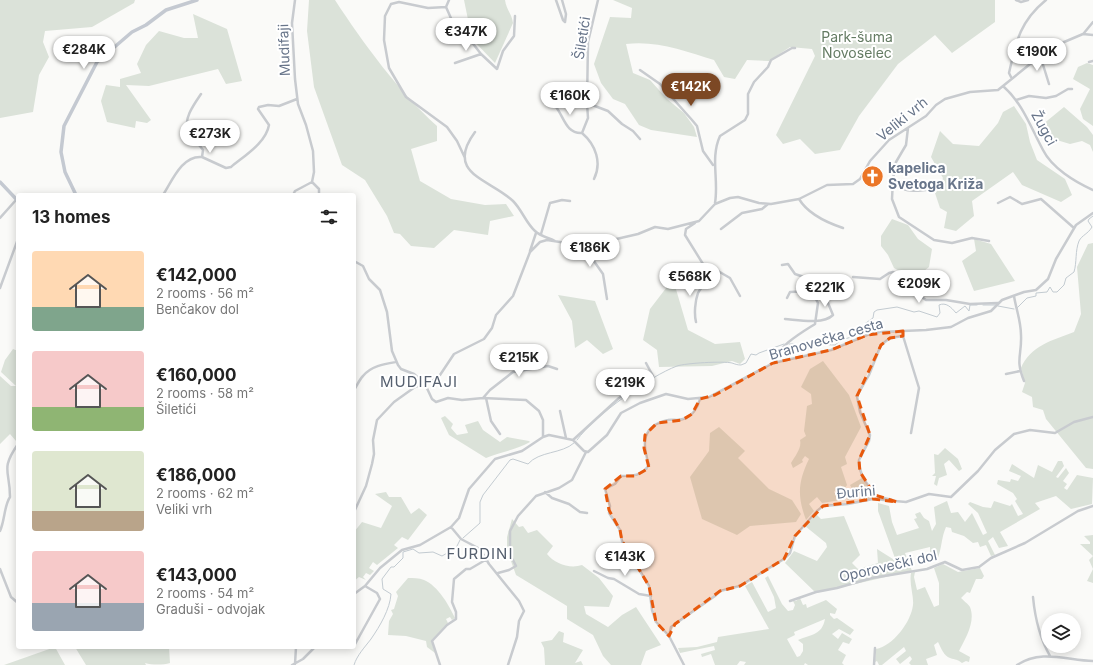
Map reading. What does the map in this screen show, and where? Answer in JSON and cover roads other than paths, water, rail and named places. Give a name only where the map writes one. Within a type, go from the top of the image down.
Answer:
[{"type":"street","points":[[75,193],[65,172],[61,152],[64,126],[96,62],[132,32],[146,25],[166,10],[198,0]]},
{"type":"street","name":"Mudifaji","points":[[295,0],[292,23],[297,99],[312,146],[314,167],[312,182]]},
{"type":"street","points":[[449,0],[446,7],[454,25],[467,36],[481,54],[497,69],[503,51],[514,36],[515,16]]},
{"type":"street","name":"Šiletići","points":[[556,0],[565,22],[566,14],[562,0]]},
{"type":"street","name":"Šiletići","points":[[582,133],[588,118],[586,103],[588,42],[598,0]]},
{"type":"street","points":[[1016,0],[1021,2],[1028,0]]},
{"type":"street","points":[[1011,77],[1009,73],[1021,30],[1033,12],[1046,0]]},
{"type":"street","points":[[446,7],[428,8],[399,1],[391,4],[385,16],[384,40],[389,68],[406,97],[440,121],[450,130],[465,158],[468,169],[474,175],[512,200],[536,232],[559,242]]},
{"type":"street","points":[[1084,34],[1093,22]]},
{"type":"street","points":[[1004,86],[1011,77],[1023,71],[1050,48],[1084,34],[1093,35]]},
{"type":"street","points":[[715,204],[717,192],[714,166],[720,136],[746,120],[748,114],[748,94],[754,82],[768,67],[771,60],[792,48],[795,48]]},
{"type":"street","points":[[455,63],[481,54]]},
{"type":"street","points":[[1040,55],[1049,84]]},
{"type":"street","points":[[1089,62],[1093,61]]},
{"type":"street","points":[[640,70],[660,84],[692,120],[696,126],[703,151],[714,166]]},
{"type":"street","name":"Žugci","points":[[1004,86],[1016,100],[1042,149],[1055,166],[1076,182],[1093,190]]},
{"type":"street","name":"Veliki vrh","points":[[707,270],[685,235],[686,229],[699,221],[715,204],[722,200],[738,197],[768,204],[799,199],[827,185],[855,183],[864,173],[870,161],[889,140],[926,116],[936,105],[953,95],[998,90],[1004,86]]},
{"type":"street","name":"Žugci","points":[[1016,100],[1029,96],[1056,96],[1068,89],[1072,89]]},
{"type":"street","points":[[201,94],[190,114],[187,125],[190,133],[203,150],[202,157]]},
{"type":"street","points":[[165,193],[186,161],[191,158],[202,157],[226,168],[231,167],[268,132],[269,125],[258,109],[259,107],[268,104],[279,106],[297,99]]},
{"type":"street","points":[[586,103],[608,111],[622,124],[633,131],[640,139]]},
{"type":"street","points":[[556,107],[570,129],[574,133],[582,133],[590,142],[597,158],[599,169],[594,179]]},
{"type":"street","points":[[908,128],[906,145],[896,162],[893,185],[892,199],[899,217],[928,236],[952,243],[972,238],[989,242]]},
{"type":"street","points":[[465,158],[467,142],[475,132]]},
{"type":"street","points":[[0,182],[16,199]]},
{"type":"street","points":[[294,193],[312,182],[319,188],[319,193]]},
{"type":"street","points":[[893,185],[906,190],[920,191],[934,189]]},
{"type":"street","points":[[998,203],[1010,197],[1022,204],[1041,199],[1074,228]]},
{"type":"street","points":[[799,199],[802,205],[828,223],[844,228]]},
{"type":"street","points":[[541,234],[550,203],[562,200],[570,201]]},
{"type":"street","points":[[0,218],[16,201]]},
{"type":"street","points":[[721,229],[742,213],[762,209],[768,204]]},
{"type":"street","name":"Branovečka cesta","points":[[586,452],[601,442],[621,413],[627,408],[666,394],[688,399],[700,399],[715,395],[775,363],[831,350],[867,335],[887,331],[934,330],[951,327],[968,318],[990,311],[997,305],[1014,296],[1036,290],[1048,279],[1056,259],[1074,228],[1093,213]]},
{"type":"street","points":[[530,252],[543,241],[583,246],[638,234],[650,228],[655,227],[668,229],[699,221]]},
{"type":"street","points":[[356,508],[366,486],[372,464],[374,454],[373,440],[378,420],[388,406],[415,387],[425,384],[440,375],[454,354],[484,339],[489,334],[496,315],[513,296],[536,232]]},
{"type":"street","points":[[598,243],[591,253],[591,256],[603,274],[607,299]]},
{"type":"street","points":[[0,288],[16,244]]},
{"type":"street","points":[[356,262],[363,266],[369,279],[380,290],[387,312],[392,351],[396,362],[401,369],[410,371],[425,384],[432,400],[436,402],[448,398],[462,400],[485,398],[526,400],[539,411],[543,420],[543,437]]},
{"type":"street","points":[[775,363],[776,358],[790,340],[803,330],[815,324],[817,320],[818,303],[804,278],[795,274],[788,264],[782,265]]},
{"type":"street","points":[[696,322],[694,312],[697,295],[708,277],[707,270],[718,272],[730,278],[740,296]]},
{"type":"street","points":[[853,276],[880,279],[893,272],[911,282],[916,293],[926,300],[997,305]]},
{"type":"street","points":[[787,298],[790,292],[811,291]]},
{"type":"street","points":[[1014,296],[1019,314],[1021,335],[1018,358],[1020,371],[1024,381]]},
{"type":"street","points":[[786,319],[827,319],[833,315],[828,303]]},
{"type":"street","points":[[903,331],[903,336],[919,388],[911,433]]},
{"type":"street","points":[[897,502],[876,496],[860,472],[859,460],[869,441],[870,435],[860,412],[857,396],[869,375],[881,345],[890,338],[903,336]]},
{"type":"street","points":[[356,387],[363,376],[370,370],[377,366],[396,362]]},
{"type":"street","points":[[575,441],[619,398],[653,376],[646,364]]},
{"type":"street","points":[[500,434],[491,420],[485,398],[490,390],[513,372],[548,366],[557,369]]},
{"type":"street","points":[[1006,374],[1020,371]]},
{"type":"street","points":[[684,665],[668,636],[656,622],[652,610],[649,586],[622,541],[620,530],[609,513],[610,506],[605,489],[615,484],[621,476],[635,476],[646,470],[649,465],[644,448],[645,435],[657,423],[669,420],[682,420],[692,414],[700,399]]},
{"type":"street","points":[[560,411],[566,438]]},
{"type":"street","name":"Đurini","points":[[668,636],[675,624],[720,591],[740,586],[784,559],[790,553],[795,536],[816,511],[824,506],[848,504],[873,499],[906,502],[929,494],[951,497],[978,471],[991,454],[1014,434],[1030,430],[1055,433],[1074,422],[1093,417]]},
{"type":"street","points":[[356,593],[365,586],[380,568],[402,550],[420,545],[451,526],[459,518],[469,489],[489,464],[501,456],[522,452],[543,437],[549,436],[566,438],[575,441],[586,452],[572,480],[559,488],[536,496],[518,516],[510,531],[510,554],[516,566],[498,574]]},
{"type":"street","points":[[0,531],[4,523],[7,502],[10,496],[6,468],[8,460],[16,447]]},
{"type":"street","points":[[544,492],[552,498],[569,504],[580,512],[587,513]]},
{"type":"street","name":"Oporovečki dol","points":[[790,601],[816,592],[837,588],[872,578],[927,569],[945,562],[962,570],[979,567],[991,558],[1025,543],[1078,511],[1093,506]]},
{"type":"street","points":[[451,526],[461,538],[480,549],[519,601],[524,611],[519,621],[508,665]]},
{"type":"street","points":[[440,665],[432,641],[447,625],[456,619],[456,612],[452,602],[454,579],[466,569],[470,569],[487,559]]},
{"type":"street","points":[[0,569],[11,597],[16,601]]},
{"type":"street","points":[[594,571],[608,578],[614,579],[639,594],[651,596]]},
{"type":"street","points":[[356,643],[380,599],[377,593],[365,586]]},
{"type":"street","points":[[1033,597],[1036,621],[1043,644],[1050,656]]},
{"type":"street","points":[[874,665],[875,648]]},
{"type":"street","points":[[294,664],[296,649]]},
{"type":"street","points":[[294,664],[313,649]]},
{"type":"street","points":[[1017,665],[1034,656],[1050,656],[1093,661]]},
{"type":"waterway","points":[[1017,308],[1027,298],[1036,296],[1036,293],[1047,292],[1050,287],[1053,292],[1057,292],[1064,285],[1066,278],[1074,272],[1079,241],[1092,227],[1088,221],[1093,216]]},
{"type":"waterway","points":[[789,344],[795,344],[803,349],[810,348],[814,344],[835,345],[841,340],[855,336],[863,325],[873,318],[874,312],[877,310],[897,307],[914,312],[919,311],[937,317],[940,313],[939,305],[942,304],[948,306],[956,313],[965,306],[969,311],[970,305],[977,305]]},
{"type":"waterway","points":[[983,305],[995,305]]},
{"type":"waterway","points":[[998,306],[1014,309]]},
{"type":"waterway","points":[[577,440],[585,430],[623,398],[652,378],[666,371],[677,366],[696,363],[727,362],[741,365],[746,363],[751,354],[756,355],[784,344]]},
{"type":"waterway","points":[[463,538],[480,523],[480,502],[483,495],[510,460],[513,459],[528,464],[538,457],[569,447],[574,443]]},
{"type":"waterway","points":[[354,665],[359,654],[378,629],[387,611],[391,594],[383,589],[382,579],[391,567],[394,567],[403,558],[403,552],[413,549],[419,553],[433,552],[442,556],[456,548],[460,540]]},
{"type":"place","name":"kapelica Svetoga Križa","points":[[873,176]]},
{"type":"district","name":"MUDIFAJI","points":[[419,382]]},
{"type":"district","name":"FURDINI","points":[[480,554]]},
{"type":"park label","name":"Park-šuma Novoselec","points":[[857,46]]}]
